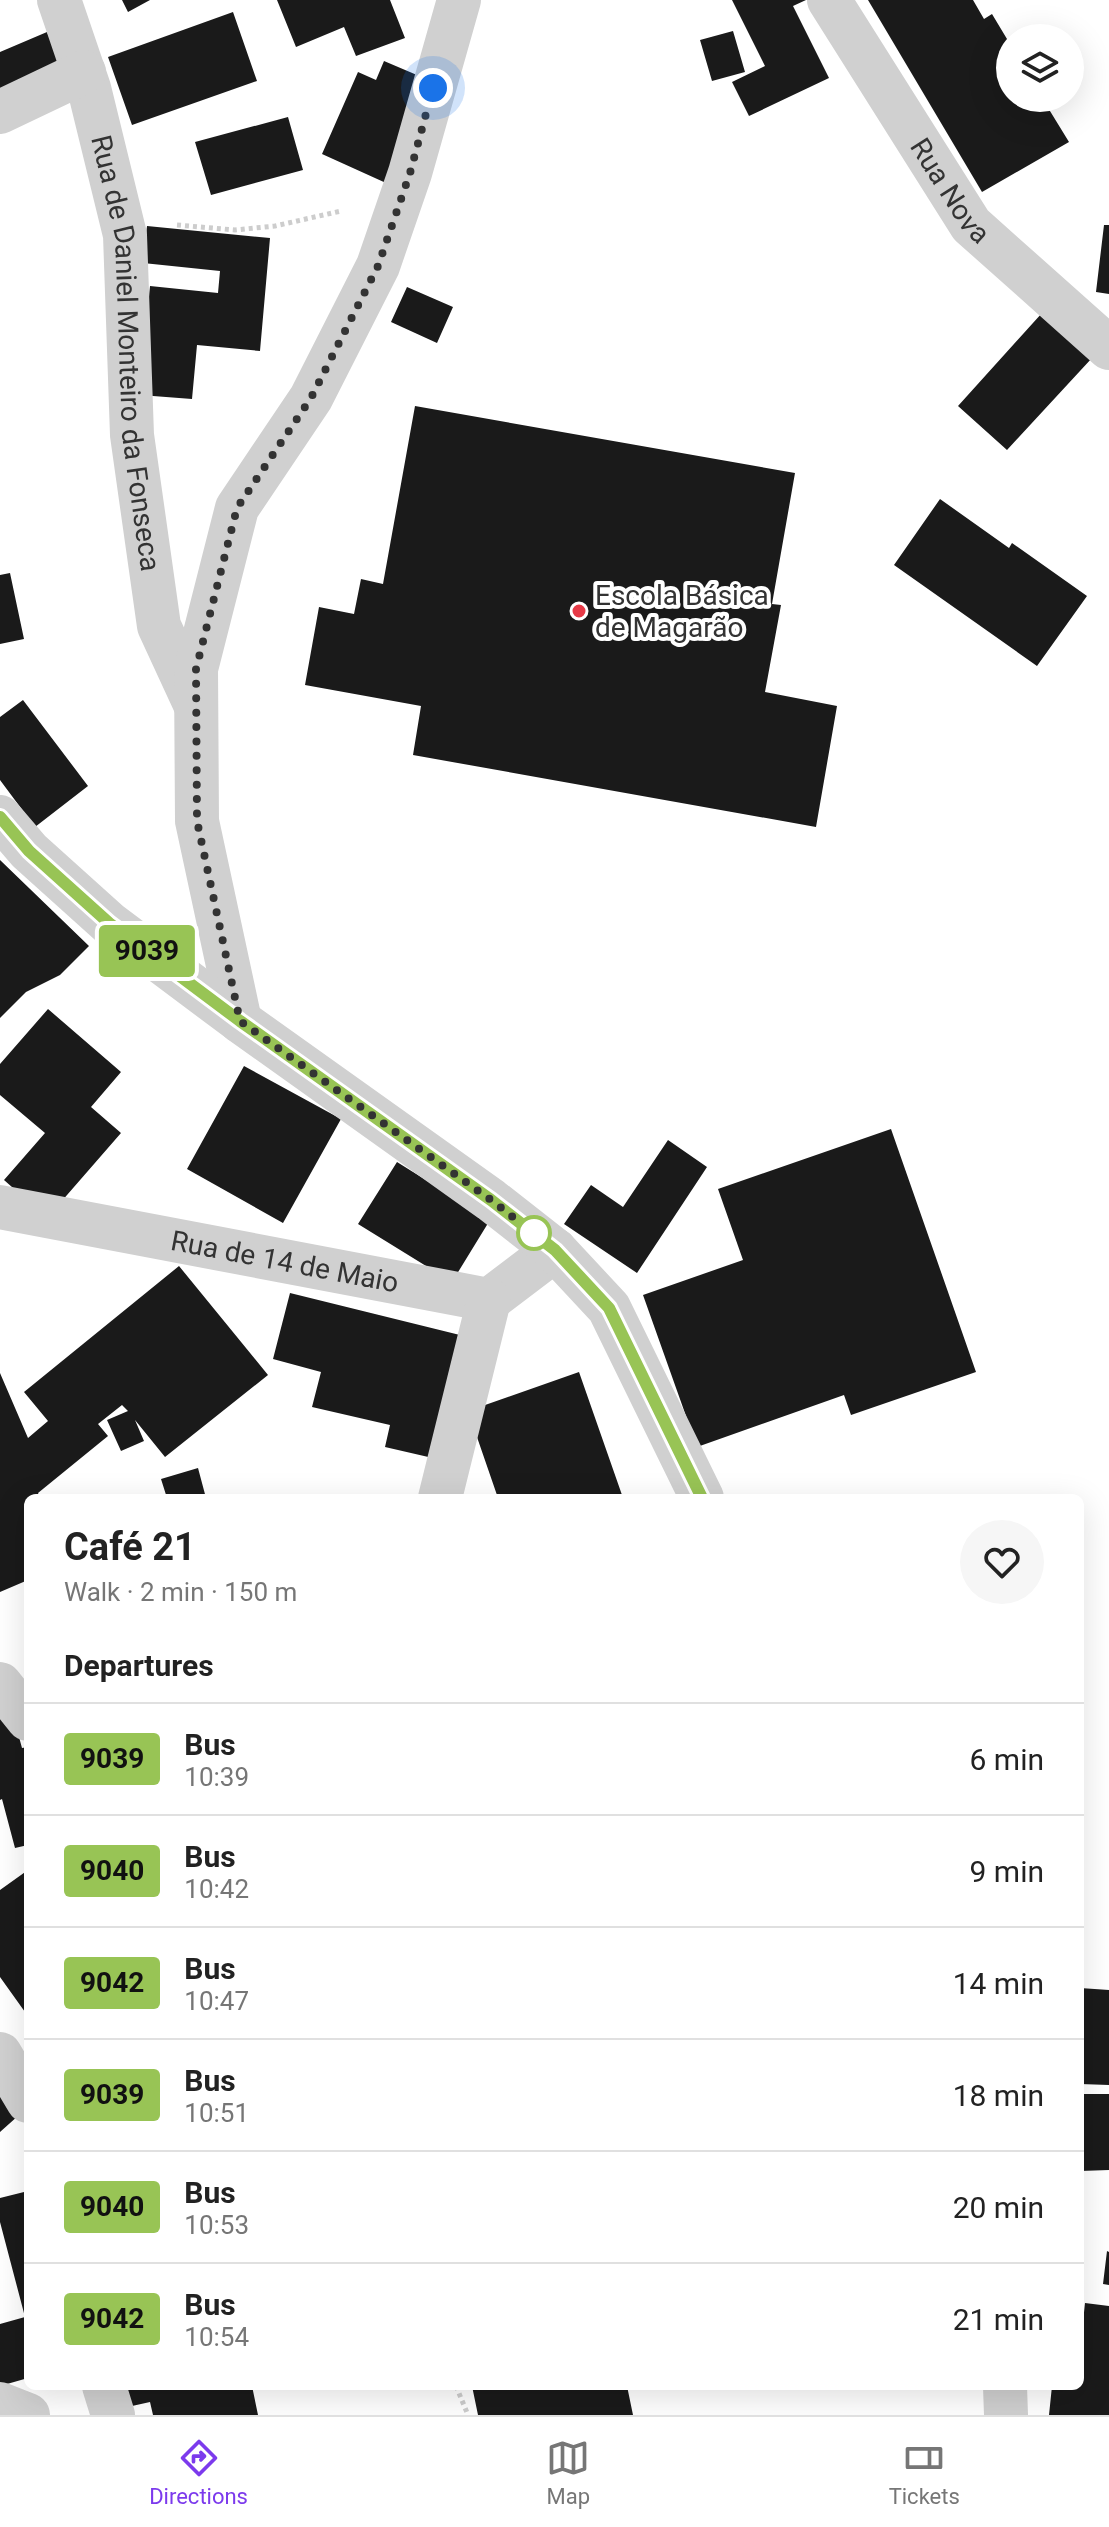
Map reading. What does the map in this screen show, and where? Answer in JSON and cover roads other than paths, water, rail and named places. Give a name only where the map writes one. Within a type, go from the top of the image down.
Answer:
[{"type":"street","name":"Rua de Daniel Monteiro da Fonseca","points":[[59,0],[84,72],[125,235],[132,435],[159,626],[196,706]]},
{"type":"street","points":[[240,1021],[197,821],[196,669],[237,508],[311,398],[378,266],[410,173],[459,0]]},
{"type":"street","name":"Rua Nova","points":[[829,0],[971,225],[1109,348]]},
{"type":"street","points":[[0,112],[84,72]]},
{"type":"street","points":[[0,817],[29,851],[109,923],[240,1021],[491,1200],[555,1250],[609,1308],[700,1494]]},
{"type":"street","name":"Rua de 14 de Maio","points":[[0,1207],[489,1300]]},
{"type":"street","points":[[441,1494],[489,1300],[555,1250]]},
{"type":"street","points":[[0,1684],[24,1714]]},
{"type":"street","points":[[0,2054],[24,2094]]},
{"type":"street","points":[[105,2390],[113,2415]]},
{"type":"street","points":[[1005,2390],[1006,2415]]},
{"type":"street","points":[[0,2404],[28,2415]]},
{"type":"place","name":"Escola Básica de Magarão","points":[[579,611]]}]
